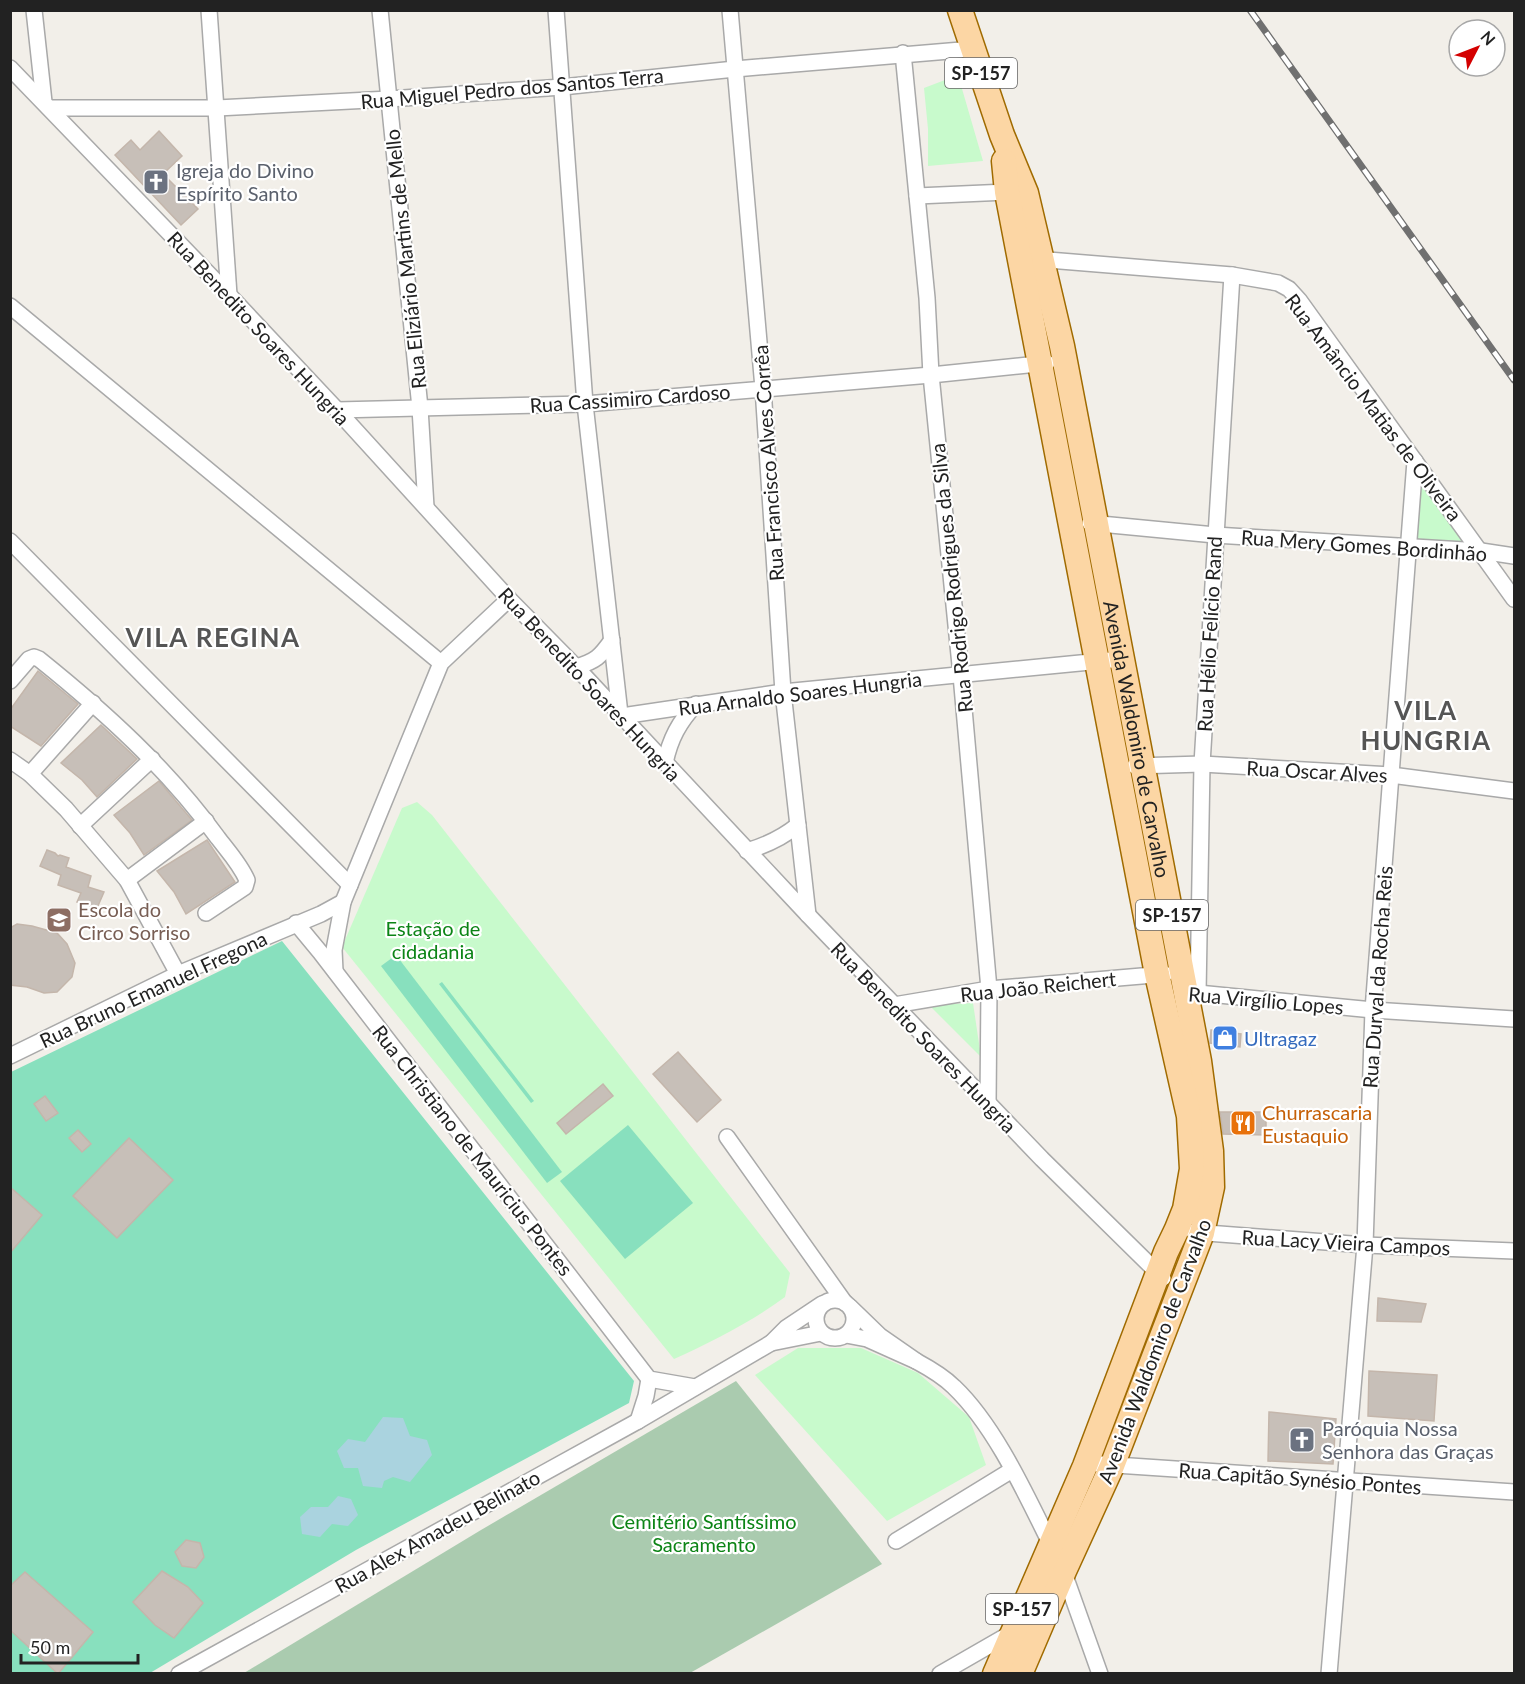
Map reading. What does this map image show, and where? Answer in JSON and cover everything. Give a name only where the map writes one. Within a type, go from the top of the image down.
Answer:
[{"type":"main road","name":"Avenida Waldomiro de Carvalho","points":[[960,10],[1002,135],[1026,193],[1040,364],[1159,983],[1189,1116],[1192,1169],[1185,1209],[1157,1274],[1086,1463],[995,1674]]},
{"type":"main road","name":"Avenida Waldomiro de Carvalho","points":[[1002,135],[1007,192],[1065,361],[1143,765],[1189,986],[1211,1151],[1212,1187],[1202,1233],[1112,1466],[1020,1674]]},
{"type":"street","points":[[34,10],[47,105]]},
{"type":"street","points":[[209,10],[229,295]]},
{"type":"street","name":"Rua Eliziário Martins de Mello","points":[[380,10],[420,408],[426,507]]},
{"type":"street","points":[[556,10],[585,404],[621,715]]},
{"type":"street","name":"Rua Francisco Alves Corrêa","points":[[730,10],[763,388],[783,692],[808,915]]},
{"type":"street","name":"Rua Miguel Pedro dos Santos Terra","points":[[47,105],[217,108],[389,99],[562,87],[903,53],[973,49]]},
{"type":"street","name":"Rua Rodrigo Rodrigues da Silva","points":[[903,53],[989,989],[988,1104]]},
{"type":"street","name":"Rua Benedito Soares Hungria","points":[[10,68],[229,295],[509,599],[576,667],[664,763],[988,1104],[1157,1274],[1180,1289]]},
{"type":"street","points":[[917,196],[1007,192]]},
{"type":"street","name":"Rua Amâncio Matias de Oliveira","points":[[1031,259],[1232,275],[1278,283],[1289,289],[1515,599]]},
{"type":"street","name":"Rua Hélio Felício Rand","points":[[1189,986],[1232,275]]},
{"type":"street","points":[[10,306],[441,663]]},
{"type":"street","name":"Rua Cassimiro Cardoso","points":[[337,410],[585,404],[931,375],[1065,361]]},
{"type":"street","name":"Rua Durval da Rocha Reis","points":[[1329,1674],[1365,1245],[1373,1010],[1415,460]]},
{"type":"street","name":"Rua Mery Gomes Bordinhão","points":[[1071,522],[1215,535],[1481,551],[1515,556]]},
{"type":"street","points":[[10,541],[350,885]]},
{"type":"street","points":[[335,972],[334,950],[343,902],[441,663],[509,599]]},
{"type":"street","points":[[576,667],[592,663],[600,657],[612,640]]},
{"type":"street","points":[[10,681],[17,661],[34,657],[39,659],[93,703],[152,759],[206,821],[247,880],[245,887],[206,913]]},
{"type":"street","name":"Rua Arnaldo Soares Hungria","points":[[621,715],[783,692],[1122,659]]},
{"type":"street","points":[[30,774],[93,703]]},
{"type":"street","points":[[664,763],[675,731],[696,704]]},
{"type":"street","points":[[80,826],[152,759]]},
{"type":"street","points":[[10,760],[30,774],[66,809],[127,880],[178,974]]},
{"type":"street","name":"Rua Oscar Alves","points":[[1118,768],[1143,765],[1202,764],[1391,775],[1515,791]]},
{"type":"street","points":[[127,880],[206,821]]},
{"type":"street","points":[[747,851],[766,846],[783,837],[798,825]]},
{"type":"street","name":"Rua Bruno Emanuel Fregona","points":[[10,1056],[178,974],[321,914],[343,902]]},
{"type":"street","name":"Rua Christiano de Mauricius Pontes","points":[[296,923],[649,1379]]},
{"type":"street","name":"Rua João Reichert","points":[[894,1005],[989,989],[1159,983]]},
{"type":"street","name":"Rua Virgílio Lopes","points":[[1159,983],[1373,1010],[1515,1019]]},
{"type":"street","points":[[727,1137],[848,1305],[855,1318],[854,1324],[846,1335]]},
{"type":"street","name":"Rua Lacy Vieira Campos","points":[[1177,1229],[1202,1233],[1365,1245],[1515,1251]]},
{"type":"street","points":[[771,1343],[786,1328],[822,1304],[834,1300],[848,1305],[880,1336],[916,1361]]},
{"type":"street","points":[[821,1333],[816,1321],[818,1309],[822,1304]]},
{"type":"street","points":[[771,1343],[821,1333],[833,1339],[846,1335],[867,1339],[936,1372],[954,1387],[977,1414],[1012,1470],[1052,1546],[1064,1571],[1100,1674]]},
{"type":"street","name":"Rua Alex Amadeu Belinato","points":[[178,1674],[638,1421],[771,1343]]},
{"type":"street","points":[[638,1421],[649,1379],[695,1387]]},
{"type":"street","name":"Rua Capitão Synésio Pontes","points":[[1086,1463],[1515,1492]]},
{"type":"street","points":[[896,1541],[1012,1470]]},
{"type":"street","points":[[940,1674],[1012,1632],[1039,1630]]},
{"type":"green space","points":[[958,75],[983,161],[928,166],[928,129],[924,88]]},
{"type":"green space","points":[[1416,469],[1475,548],[1410,545]]},
{"type":"green space","name":"Estação de cidadania","points":[[417,802],[432,815],[790,1273],[785,1297],[731,1331],[674,1359],[342,947],[402,808]]},
{"type":"green space","points":[[282,941],[634,1381],[629,1403],[356,1550],[150,1673],[11,1674],[11,1072]]},
{"type":"green space","points":[[396,955],[562,1172],[547,1183],[381,966]]},
{"type":"green space","points":[[442,982],[534,1101],[531,1103],[439,984]]},
{"type":"green space","points":[[973,1003],[981,1057],[929,1005]]},
{"type":"green space","points":[[628,1125],[693,1203],[625,1259],[560,1181]]},
{"type":"green space","points":[[798,1348],[861,1348],[918,1373],[969,1417],[986,1465],[887,1521],[755,1375]]},
{"type":"green space","name":"Cemitério Santíssimo Sacramento","points":[[736,1381],[882,1564],[690,1673],[244,1673],[481,1530]]},
{"type":"water","points":[[383,1417],[403,1418],[410,1436],[427,1440],[432,1455],[410,1482],[393,1477],[384,1481],[382,1488],[363,1486],[358,1468],[344,1468],[337,1451],[348,1439],[365,1442]]},
{"type":"water","points":[[338,1496],[351,1499],[358,1515],[348,1526],[332,1524],[320,1537],[302,1534],[300,1517],[311,1507],[328,1507]]},
{"type":"building","name":"Igreja do Divino Espírito Santo","points":[[159,131],[182,156],[163,174],[198,209],[181,225],[115,155],[131,140],[140,150]]},
{"type":"building","points":[[38,671],[78,704],[41,746],[10,726],[10,710]]},
{"type":"building","points":[[101,725],[137,759],[97,797],[82,780],[61,763]]},
{"type":"building","points":[[159,781],[192,820],[144,855],[130,833],[114,815]]},
{"type":"building","points":[[207,840],[235,882],[186,914],[174,892],[157,871]]},
{"type":"building","points":[[47,850],[58,856],[69,858],[66,867],[91,876],[88,887],[104,892],[97,908],[77,902],[81,893],[58,885],[61,875],[40,866]]},
{"type":"building","points":[[17,924],[57,933],[67,944],[75,963],[72,977],[57,992],[44,993],[27,987],[10,985],[10,928]]},
{"type":"building","name":"Ultragaz","points":[[1211,1030],[1241,1034],[1240,1047],[1210,1043]]},
{"type":"building","points":[[678,1052],[721,1100],[697,1122],[653,1074]]},
{"type":"building","points":[[603,1084],[613,1096],[566,1134],[557,1123]]},
{"type":"building","points":[[45,1096],[58,1113],[46,1121],[34,1104]]},
{"type":"building","name":"Churrascaria Eustaquio","points":[[1220,1112],[1266,1112],[1266,1135],[1223,1134]]},
{"type":"building","points":[[78,1130],[91,1144],[82,1152],[69,1138]]},
{"type":"building","points":[[129,1138],[173,1180],[117,1238],[73,1196]]},
{"type":"building","points":[[10,1187],[42,1215],[10,1253]]},
{"type":"building","points":[[1378,1298],[1426,1304],[1421,1322],[1377,1321]]},
{"type":"building","points":[[1369,1371],[1437,1375],[1434,1421],[1368,1416]]},
{"type":"building","name":"Paróquia Nossa Senhora das Graças","points":[[1269,1412],[1336,1419],[1333,1464],[1268,1461]]},
{"type":"building","points":[[186,1540],[200,1543],[204,1557],[196,1568],[182,1566],[175,1552]]},
{"type":"building","points":[[162,1571],[188,1587],[203,1603],[174,1638],[155,1625],[133,1602]]},
{"type":"building","points":[[25,1572],[93,1632],[58,1674],[10,1630],[10,1586]]},
{"type":"railway","points":[[1250,10],[1514,380]]},
{"type":"place","name":"Igreja do Divino Espírito Santo","points":[[156,182]]},
{"type":"place","name":"Escola do Circo Sorriso","points":[[59,920]]},
{"type":"place","name":"Ultragaz","points":[[1225,1038]]},
{"type":"place","name":"Churrascaria Eustaquio","points":[[1243,1123]]},
{"type":"place","name":"Paróquia Nossa Senhora das Graças","points":[[1302,1440]]},
{"type":"district","name":"VILA REGINA","points":[[213,637]]},
{"type":"district","name":"VILA HUNGRIA","points":[[1426,725]]}]
